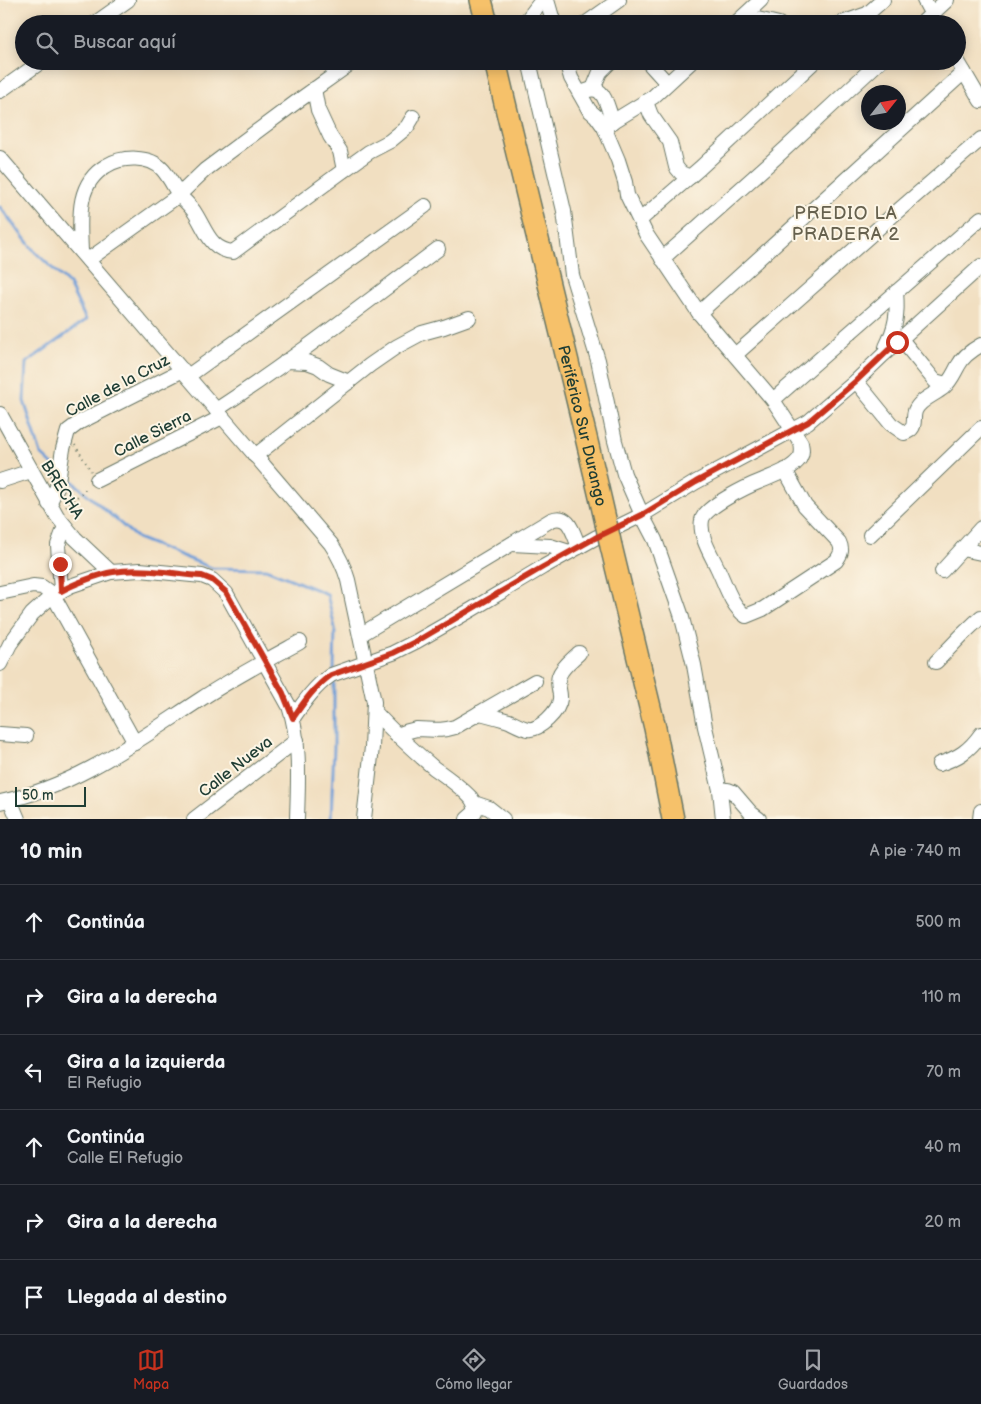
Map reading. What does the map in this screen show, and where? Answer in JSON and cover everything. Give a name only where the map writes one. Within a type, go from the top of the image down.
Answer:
[{"type":"highway","points":[[481,0],[485,15]]},
{"type":"highway","name":"Periférico Sur Durango","points":[[497,70],[655,728],[673,819]]},
{"type":"street","points":[[107,15],[128,0]]},
{"type":"street","points":[[531,15],[542,0]]},
{"type":"street","points":[[547,0],[551,15]]},
{"type":"street","points":[[598,15],[620,0]]},
{"type":"street","points":[[745,15],[761,0]]},
{"type":"street","points":[[866,15],[883,0]]},
{"type":"street","points":[[924,0],[928,15]]},
{"type":"street","points":[[935,15],[947,0]]},
{"type":"street","points":[[0,91],[29,70]]},
{"type":"street","points":[[84,256],[179,195],[205,170],[341,70]]},
{"type":"street","points":[[531,70],[564,211],[572,275],[598,360],[624,474],[655,540],[681,614],[694,665],[705,727],[720,790],[723,819]]},
{"type":"street","points":[[569,70],[588,110],[608,125]]},
{"type":"street","points":[[593,89],[602,70]]},
{"type":"street","points":[[655,70],[667,83]]},
{"type":"street","points":[[608,125],[653,97],[682,70]]},
{"type":"street","points":[[640,220],[690,177],[805,70]]},
{"type":"street","points":[[662,259],[779,155],[870,70]]},
{"type":"street","points":[[699,314],[957,70]]},
{"type":"street","points":[[963,70],[981,101]]},
{"type":"street","points":[[314,89],[318,110],[330,136],[340,151],[344,170]]},
{"type":"street","points":[[580,94],[593,89],[603,95],[608,125],[627,195],[646,234],[699,314],[773,400],[801,443],[802,456],[795,464],[729,497],[707,511],[702,518],[703,534],[708,548],[736,608],[746,616],[764,609],[836,561],[841,555],[842,548],[839,542],[805,506],[785,470]]},
{"type":"street","points":[[646,102],[654,120],[670,142],[676,167],[690,177]]},
{"type":"street","points":[[84,256],[82,202],[86,185],[96,172],[108,164],[134,159],[154,163],[163,169],[179,195],[194,212],[209,238],[224,252],[233,252],[344,170],[390,141],[407,127],[413,117]]},
{"type":"street","points":[[735,355],[981,139]]},
{"type":"street","points":[[0,158],[186,373],[322,533],[339,556],[346,574],[374,702],[372,747],[364,819]]},
{"type":"street","name":"Calle de la Cruz","points":[[68,432],[80,422],[186,373],[425,206]]},
{"type":"street","points":[[773,400],[981,218]]},
{"type":"street","name":"Calle Sierra","points":[[97,480],[219,413],[245,390],[438,248]]},
{"type":"street","points":[[293,718],[312,691],[331,675],[393,653],[417,641],[574,549],[642,515],[696,482],[808,422],[856,381],[981,266]]},
{"type":"street","points":[[883,355],[894,331],[897,304],[896,292]]},
{"type":"street","points":[[255,456],[396,347],[412,338],[469,318]]},
{"type":"street","points":[[897,342],[905,344],[935,380],[946,384]]},
{"type":"street","points":[[856,381],[891,424],[904,433],[908,432],[915,422],[915,411],[920,404],[944,388],[955,374],[964,357],[972,349],[981,345]]},
{"type":"street","points":[[286,361],[307,362],[349,382]]},
{"type":"street","name":"BRECHA","points":[[0,414],[57,515],[75,538],[111,572]]},
{"type":"street","points":[[870,534],[981,428]]},
{"type":"street","points":[[68,432],[56,487],[57,593],[136,742]]},
{"type":"street","points":[[0,481],[31,471]]},
{"type":"street","points":[[360,635],[558,517],[563,518],[570,527],[574,549]]},
{"type":"street","points":[[942,571],[981,528]]},
{"type":"street","points":[[512,544],[574,549]]},
{"type":"street","points":[[962,549],[981,552]]},
{"type":"street","points":[[0,664],[5,644],[32,614],[57,593],[70,586],[111,572],[140,570],[202,576],[212,580],[226,592],[289,706],[296,740],[297,819]]},
{"type":"street","points":[[0,593],[33,586],[42,587],[57,593]]},
{"type":"street","points":[[936,662],[981,618]]},
{"type":"street","points":[[18,819],[5,801],[38,791],[91,769],[204,697],[300,642]]},
{"type":"street","points":[[479,713],[498,717],[526,729],[535,729],[542,725],[554,713],[560,699],[558,678],[562,670],[579,653]]},
{"type":"street","points":[[396,735],[415,729],[445,730],[455,727],[535,681]]},
{"type":"street","points":[[374,711],[396,735],[471,798],[474,803],[475,812],[467,819]]},
{"type":"street","points":[[0,734],[26,736]]},
{"type":"street","points":[[939,764],[967,751],[981,734]]},
{"type":"street","name":"Calle Nueva","points":[[194,819],[296,740]]},
{"type":"street","points":[[720,790],[734,792],[751,813],[759,819]]},
{"type":"street","points":[[474,803],[488,808],[503,819]]},
{"type":"street","points":[[744,804],[744,819]]},
{"type":"street","points":[[980,819],[981,811]]},
{"type":"path","points":[[57,515],[97,480],[68,432]]},
{"type":"waterway","points":[[0,207],[35,252],[69,284],[86,320],[26,363],[24,401],[41,454],[56,468]]},
{"type":"waterway","points":[[63,473],[137,538],[212,568],[266,569],[327,594],[335,628],[334,671]]},
{"type":"waterway","points":[[331,819],[334,679]]},
{"type":"district","name":"PREDIO LA PRADERA 2","points":[[846,223]]},
{"type":"route","points":[[60,564],[61,591],[111,572],[121,571],[140,570],[202,576],[212,580],[226,592],[283,693],[293,718],[312,691],[331,675],[393,653],[417,641],[543,567],[642,515],[696,482],[808,422],[825,409],[897,342]]}]
